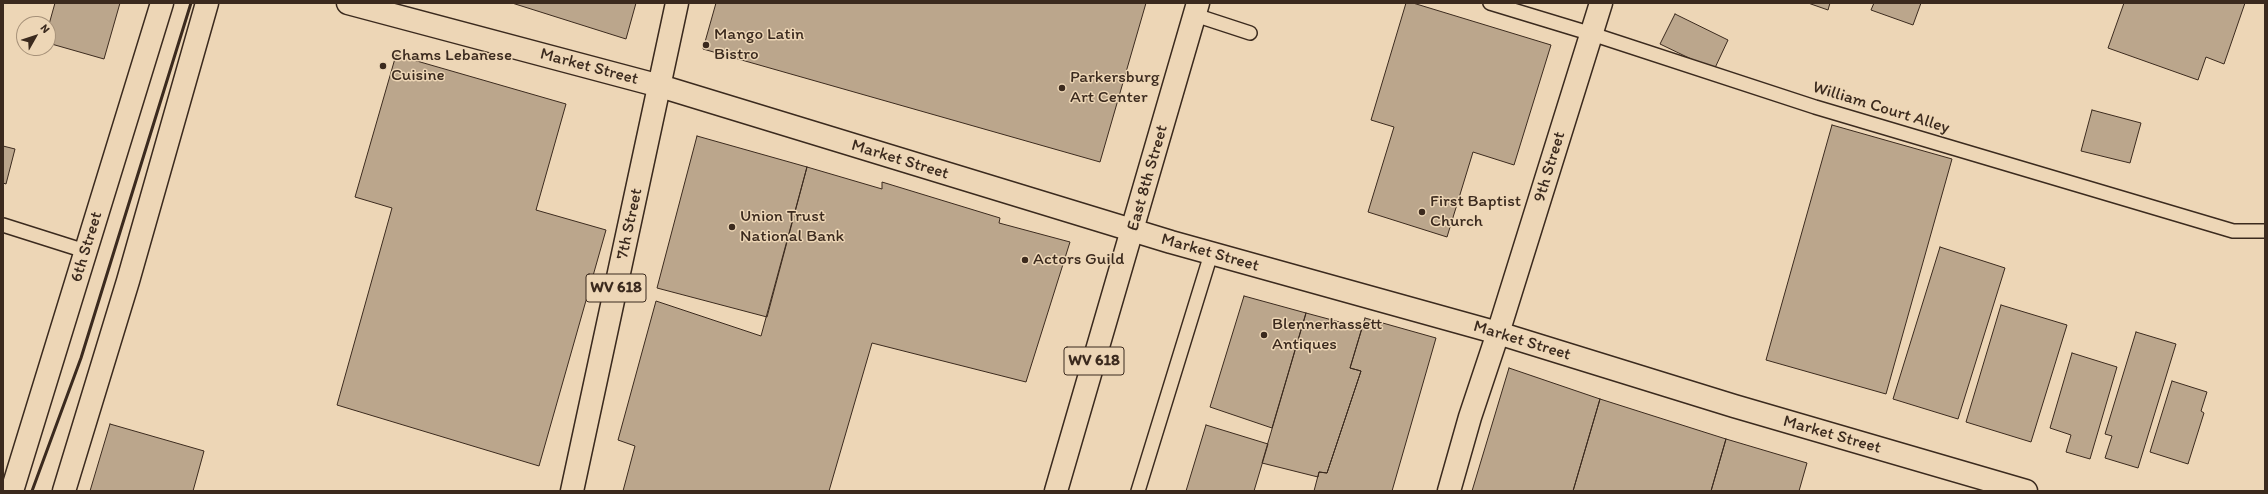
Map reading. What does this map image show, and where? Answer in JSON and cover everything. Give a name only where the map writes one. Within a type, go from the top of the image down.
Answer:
[{"type":"street","name":"6th Street","points":[[12,491],[162,3]]},
{"type":"street","points":[[64,491],[128,281],[208,3]]},
{"type":"street","name":"Market Street","points":[[348,3],[660,86],[1132,231],[1498,333],[1734,406],[2017,490]]},
{"type":"street","name":"7th Street","points":[[572,491],[677,3]]},
{"type":"street","name":"9th Street","points":[[1450,491],[1470,417],[1498,333],[1601,3]]},
{"type":"street","name":"East 8th Street","points":[[1056,491],[1196,9]]},
{"type":"lane","name":"William Court Alley","points":[[1490,3],[1592,34],[1815,107],[2233,231],[2265,231]]},
{"type":"lane","points":[[1196,9],[1250,32]]},
{"type":"lane","points":[[3,225],[85,251]]},
{"type":"lane","points":[[1138,491],[1211,254]]},
{"type":"building","points":[[55,3],[120,3],[104,59],[56,45],[56,16],[51,16]]},
{"type":"building","points":[[512,3],[636,3],[626,39]]},
{"type":"building","points":[[716,3],[1146,3],[1100,162],[703,49]]},
{"type":"building","points":[[1406,3],[1413,3],[1551,45],[1514,165],[1473,152],[1447,237],[1368,212],[1394,127],[1371,120]]},
{"type":"building","points":[[1808,3],[1830,3],[1828,10]]},
{"type":"building","points":[[1874,3],[1921,3],[1913,25],[1871,10]]},
{"type":"building","points":[[2124,3],[2245,3],[2224,64],[2206,57],[2198,80],[2108,48]]},
{"type":"building","points":[[1675,14],[1728,40],[1714,70],[1660,44]]},
{"type":"building","points":[[396,55],[566,104],[536,210],[606,230],[539,466],[337,405],[392,208],[355,197]]},
{"type":"building","points":[[2092,110],[2141,123],[2130,163],[2081,151]]},
{"type":"building","points":[[1832,125],[1952,159],[1886,394],[1766,360]]},
{"type":"building","name":"Union Trust National Bank","points":[[697,136],[807,167],[767,317],[657,288]]},
{"type":"building","points":[[3,146],[15,149],[6,184],[3,183]]},
{"type":"building","points":[[807,167],[882,189],[882,182],[1000,218],[999,223],[1070,242],[1026,382],[872,343],[829,491],[623,491],[635,446],[618,440],[656,301],[761,336]]},
{"type":"building","points":[[1940,247],[2005,268],[1958,419],[1893,399]]},
{"type":"building","points":[[1244,296],[1306,313],[1272,428],[1210,407]]},
{"type":"building","points":[[2001,305],[2067,325],[2031,442],[1966,422]]},
{"type":"building","points":[[1306,313],[1362,328],[1350,368],[1361,371],[1327,473],[1319,472],[1318,477],[1262,463]]},
{"type":"building","points":[[1365,318],[1436,338],[1392,491],[1314,491],[1319,472],[1327,473],[1361,371],[1350,368]]},
{"type":"building","points":[[2136,332],[2176,344],[2138,468],[2105,458],[2112,436],[2105,434]]},
{"type":"building","points":[[2072,353],[2117,367],[2090,459],[2066,452],[2071,435],[2050,428]]},
{"type":"building","points":[[1509,368],[1600,399],[1573,491],[1472,491]]},
{"type":"building","points":[[2172,381],[2207,392],[2201,411],[2204,413],[2188,464],[2150,452]]},
{"type":"building","points":[[1600,399],[1726,439],[1711,491],[1573,491]]},
{"type":"building","points":[[110,424],[204,451],[193,491],[90,491]]},
{"type":"building","points":[[1206,425],[1268,444],[1254,491],[1186,491]]},
{"type":"building","points":[[1726,439],[1807,463],[1799,491],[1711,491]]},
{"type":"railway","points":[[32,491],[81,358],[191,3]]},
{"type":"place","name":"Mango Latin Bistro","points":[[706,45]]},
{"type":"place","name":"Chams Lebanese Cuisine","points":[[383,66]]},
{"type":"place","name":"Parkersburg Art Center","points":[[1062,88]]},
{"type":"place","name":"First Baptist Church","points":[[1422,212]]},
{"type":"place","name":"Union Trust National Bank","points":[[732,227]]},
{"type":"place","name":"Actors Guild","points":[[1025,260]]},
{"type":"place","name":"Blennerhassett Antiques","points":[[1264,335]]}]
